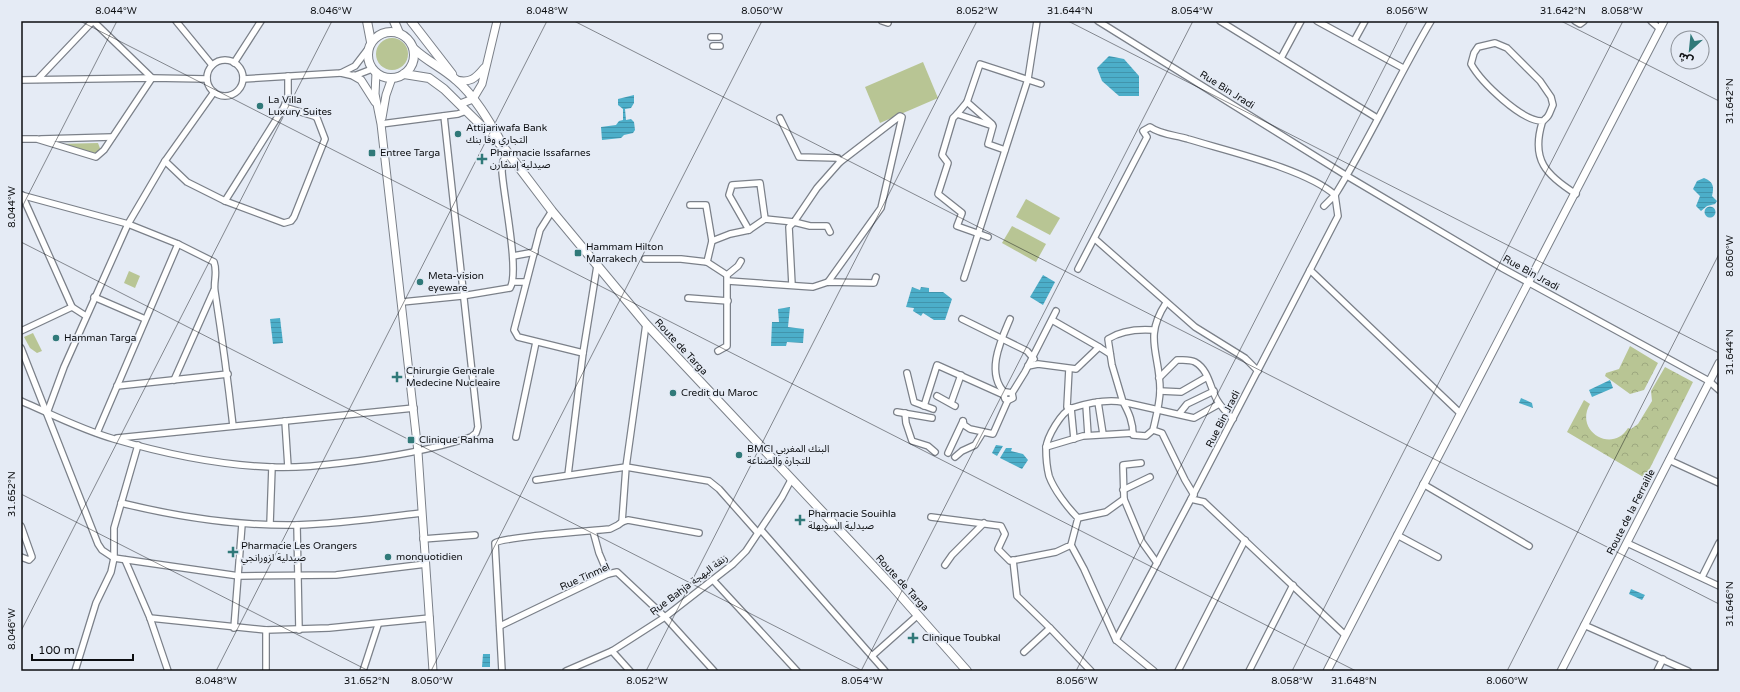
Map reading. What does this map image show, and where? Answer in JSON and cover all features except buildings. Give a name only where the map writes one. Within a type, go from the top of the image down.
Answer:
[{"type":"main road","points":[[367,21],[369,45],[368,59],[374,71],[383,77],[392,78],[404,74],[413,63],[414,49],[409,39],[400,32],[394,21]]},
{"type":"main road","points":[[411,21],[456,80]]},
{"type":"main road","points":[[369,45],[378,34],[385,32],[400,32]]},
{"type":"main road","name":"Route de Targa","points":[[414,49],[426,60],[456,80],[473,99],[495,130],[507,151],[552,211],[646,324],[918,615],[967,671]]},
{"type":"main road","name":"Route de Targa","points":[[404,74],[429,78],[444,89],[507,151]]},
{"type":"street","points":[[38,79],[93,21],[152,78]]},
{"type":"street","points":[[176,21],[212,65]]},
{"type":"street","points":[[234,62],[260,21]]},
{"type":"street","points":[[460,104],[473,99],[482,84],[485,66],[497,21]]},
{"type":"street","points":[[964,278],[1028,79],[1037,21]]},
{"type":"street","name":"Rue Bin Jradi","points":[[1098,21],[1347,176],[1529,282],[1709,381],[1719,390]]},
{"type":"street","points":[[1220,21],[1377,118]]},
{"type":"street","points":[[1280,58],[1301,21]]},
{"type":"street","points":[[1318,21],[1403,68]]},
{"type":"street","points":[[1354,41],[1366,21]]},
{"type":"street","points":[[1324,206],[1335,195],[1347,176],[1403,68],[1431,21]]},
{"type":"street","points":[[1575,21],[1580,24],[1584,21]]},
{"type":"street","points":[[1651,21],[1660,29]]},
{"type":"street","points":[[1327,671],[1460,413],[1576,194],[1664,21]]},
{"type":"street","points":[[712,38],[720,37]]},
{"type":"street","points":[[1543,121],[1536,122],[1522,114],[1481,80],[1471,64],[1474,52],[1478,47],[1495,43],[1507,48],[1540,81],[1551,97],[1553,105],[1547,118],[1543,121],[1538,146],[1538,156],[1541,164],[1553,178],[1576,194]]},
{"type":"street","points":[[342,73],[355,66],[369,45]]},
{"type":"street","points":[[713,46],[720,46]]},
{"type":"street","points":[[223,60],[234,62],[240,68],[243,79],[239,90],[232,94],[221,96],[214,92],[209,86],[207,79],[208,71],[212,65],[223,60]]},
{"type":"street","points":[[988,238],[979,233],[957,226],[962,213],[938,194],[948,163],[942,155],[953,118],[967,102],[980,64],[1041,84]]},
{"type":"street","points":[[456,80],[470,81],[478,75],[485,66]]},
{"type":"street","points":[[354,76],[374,71],[414,408],[433,671]]},
{"type":"street","points":[[243,79],[342,73],[354,76],[361,80],[377,104]]},
{"type":"street","points":[[224,201],[284,107],[288,94],[288,76]]},
{"type":"street","points":[[21,80],[152,78],[207,79]]},
{"type":"street","points":[[37,139],[96,157],[102,153],[152,78]]},
{"type":"street","points":[[381,124],[384,106],[392,78]]},
{"type":"street","points":[[47,413],[54,391],[94,297],[128,224],[165,161],[214,92]]},
{"type":"street","points":[[967,102],[993,126]]},
{"type":"street","points":[[165,161],[188,182],[224,201],[284,223],[291,221],[325,143],[325,135],[314,116],[284,107]]},
{"type":"street","points":[[381,124],[458,114],[466,111]]},
{"type":"street","points":[[957,114],[993,126]]},
{"type":"street","points":[[21,402],[112,439],[205,460],[272,468],[308,467],[375,459],[418,452],[471,437],[478,430],[462,296],[444,116]]},
{"type":"street","points":[[792,285],[789,227],[817,188],[840,162],[900,116],[902,117],[881,208],[828,282]]},
{"type":"street","points":[[780,118],[799,157],[838,158],[840,162]]},
{"type":"street","points":[[993,126],[988,144],[1005,150]]},
{"type":"street","points":[[1078,269],[1147,137],[1143,131],[1150,127],[1157,132],[1180,137],[1281,168],[1326,186],[1335,195]]},
{"type":"street","points":[[21,139],[112,138]]},
{"type":"street","points":[[402,302],[508,290],[513,282],[513,256],[502,171],[503,162],[507,151]]},
{"type":"street","points":[[749,230],[729,195],[732,185],[760,183],[765,219]]},
{"type":"street","points":[[22,195],[128,224],[178,244],[214,262],[217,269],[214,289],[174,380]]},
{"type":"street","points":[[22,195],[72,307],[86,316]]},
{"type":"street","name":"Rue Bin Jradi","points":[[1116,640],[1193,497],[1338,216],[1335,195]]},
{"type":"street","points":[[690,205],[706,205],[712,240],[707,262]]},
{"type":"street","points":[[552,211],[540,230],[514,330],[518,337],[583,353]]},
{"type":"street","points":[[712,240],[749,230],[765,219],[794,222],[810,226],[827,226],[830,232]]},
{"type":"street","points":[[1094,239],[1195,328],[1244,358],[1258,371]]},
{"type":"street","points":[[97,433],[178,244]]},
{"type":"street","points":[[513,256],[535,252]]},
{"type":"street","points":[[645,259],[681,259],[707,262],[727,278],[812,287],[828,282],[874,283],[876,277]]},
{"type":"street","points":[[718,351],[727,346],[727,278],[741,261]]},
{"type":"street","points":[[568,475],[583,353],[597,266]]},
{"type":"street","points":[[1310,270],[1460,413]]},
{"type":"street","points":[[513,282],[526,282]]},
{"type":"street","points":[[214,289],[228,374],[233,426]]},
{"type":"street","points":[[94,297],[145,319]]},
{"type":"street","points":[[688,298],[728,301]]},
{"type":"street","points":[[1046,447],[1074,439],[1103,434],[1133,433],[1133,435],[1146,436],[1153,430],[1160,391],[1154,330],[1155,320],[1166,303]]},
{"type":"street","points":[[21,331],[72,307]]},
{"type":"street","points":[[948,452],[963,421],[964,425],[970,429],[993,434],[1008,400],[1013,398],[1012,393],[1028,366],[1056,311]]},
{"type":"street","points":[[962,319],[1027,351],[1038,364]]},
{"type":"street","points":[[1008,400],[1004,398],[1005,394],[1000,389],[997,379],[995,360],[1010,319]]},
{"type":"street","points":[[1052,320],[1110,354]]},
{"type":"street","points":[[622,522],[626,467],[646,324]]},
{"type":"street","points":[[1133,433],[1130,415],[1123,402],[1110,354],[1108,339],[1118,333],[1141,329],[1154,330]]},
{"type":"street","points":[[516,437],[536,342]]},
{"type":"street","points":[[1028,366],[1038,364],[1076,369],[1099,347]]},
{"type":"street","points":[[21,348],[98,544],[102,550],[114,558],[239,576],[298,577],[336,575],[426,564]]},
{"type":"street","points":[[1159,378],[1169,366],[1177,360],[1195,361],[1207,377],[1219,404],[1233,419]]},
{"type":"street","name":"Route de la Ferraille","points":[[1561,671],[1719,363]]},
{"type":"street","points":[[924,406],[937,365],[1005,394],[1008,392],[1012,393]]},
{"type":"street","points":[[1069,369],[1067,407],[1071,408],[1074,439]]},
{"type":"street","points":[[907,373],[914,402],[933,408]]},
{"type":"street","points":[[117,386],[228,374]]},
{"type":"street","points":[[937,396],[953,404],[961,375]]},
{"type":"street","points":[[1160,391],[1181,392],[1207,377]]},
{"type":"street","name":"Rue Bin Jradi","points":[[1709,381],[1719,382]]},
{"type":"street","points":[[1179,414],[1187,404],[1214,391]]},
{"type":"street","points":[[1078,518],[1068,507],[1049,476],[1046,447],[1054,428],[1063,415],[1071,408],[1112,400],[1158,408],[1194,418],[1219,404]]},
{"type":"street","points":[[1098,402],[1103,434]]},
{"type":"street","points":[[1086,405],[1088,436]]},
{"type":"street","points":[[112,439],[414,408]]},
{"type":"street","points":[[897,412],[932,418]]},
{"type":"street","points":[[905,413],[906,423],[912,442],[928,446],[935,452]]},
{"type":"street","points":[[285,421],[288,467]]},
{"type":"street","points":[[1153,430],[1162,433],[1193,497],[1204,502],[1345,635]]},
{"type":"street","points":[[955,457],[962,451],[975,445],[982,432]]},
{"type":"street","points":[[75,671],[96,603],[110,572],[114,558],[113,533],[138,445]]},
{"type":"street","points":[[1669,460],[1719,484]]},
{"type":"street","points":[[1141,463],[1123,465],[1124,500],[1142,542],[1157,563]]},
{"type":"street","points":[[536,480],[626,467],[700,480],[713,484],[759,532],[885,671]]},
{"type":"street","points":[[270,524],[272,468]]},
{"type":"street","points":[[1124,490],[1150,477]]},
{"type":"street","name":"Rue Bahja زنقة البهجة","points":[[566,671],[612,651],[665,617],[713,580],[740,557],[759,532],[782,497],[791,480]]},
{"type":"street","points":[[1423,484],[1528,546]]},
{"type":"street","points":[[1078,518],[1106,512],[1124,500]]},
{"type":"street","points":[[121,503],[242,524],[297,525],[364,520],[421,513]]},
{"type":"street","points":[[931,517],[1001,526],[1005,534],[998,549],[1010,561],[1056,552],[1071,545]]},
{"type":"street","points":[[1078,518],[1071,545],[1084,568],[1116,640],[1154,671]]},
{"type":"street","points":[[502,671],[494,548],[497,541],[593,531],[615,527],[628,520],[699,533]]},
{"type":"street","points":[[945,565],[952,555],[984,523]]},
{"type":"street","points":[[234,628],[242,524]]},
{"type":"street","points":[[297,525],[299,630]]},
{"type":"street","points":[[21,526],[32,557],[29,560],[21,558]]},
{"type":"street","points":[[593,531],[599,553],[608,574]]},
{"type":"street","points":[[423,539],[475,535]]},
{"type":"street","points":[[1397,535],[1438,557]]},
{"type":"street","points":[[1178,671],[1245,540]]},
{"type":"street","points":[[1627,542],[1719,586]]},
{"type":"street","points":[[1702,577],[1719,542]]},
{"type":"street","points":[[125,560],[150,618],[168,671]]},
{"type":"street","points":[[1013,560],[1017,596],[1091,671]]},
{"type":"street","name":"Rue Tinmel","points":[[500,626],[615,572],[620,574],[665,617],[714,671]]},
{"type":"street","points":[[713,580],[797,671]]},
{"type":"street","points":[[1249,671],[1293,585]]},
{"type":"street","points":[[872,656],[918,615]]},
{"type":"street","points":[[150,618],[234,628],[299,630],[378,625],[430,618]]},
{"type":"street","points":[[363,671],[378,625]]},
{"type":"street","points":[[1584,625],[1688,671]]},
{"type":"street","points":[[1024,652],[1050,628]]},
{"type":"street","points":[[266,630],[266,671]]},
{"type":"street","points":[[612,651],[630,671]]},
{"type":"street","points":[[1657,671],[1663,659]]},
{"type":"green space","points":[[389,38],[395,38],[405,45],[408,54],[407,60],[401,67],[395,70],[389,70],[379,63],[376,57],[376,51],[383,41]]},
{"type":"green space","points":[[923,62],[938,98],[880,123],[865,87]]},
{"type":"green space","points":[[98,143],[101,151],[96,156],[56,144]]},
{"type":"green space","points":[[1026,199],[1060,218],[1050,235],[1016,217]]},
{"type":"green space","points":[[1012,226],[1046,244],[1036,262],[1002,243]]},
{"type":"green space","points":[[129,271],[140,276],[135,288],[124,283]]},
{"type":"green space","points":[[33,333],[42,351],[37,353],[30,348],[24,337]]},
{"type":"green space","points":[[1630,346],[1658,363],[1644,390],[1630,394],[1605,376],[1606,373],[1619,369]]},
{"type":"green space","points":[[1665,367],[1693,382],[1645,478],[1567,432],[1584,400],[1590,404],[1586,414],[1587,423],[1597,436],[1605,439],[1613,439],[1621,436],[1628,428],[1631,429],[1638,424],[1652,401],[1651,391]]},
{"type":"water","points":[[1109,56],[1124,59],[1139,76],[1139,96],[1119,96],[1102,81],[1097,68]]},
{"type":"water","points":[[634,95],[634,103],[631,108],[625,109],[626,120],[631,119],[634,122],[635,130],[633,133],[624,135],[621,138],[602,140],[601,127],[616,125],[619,121],[623,120],[623,109],[618,105],[618,99]]},
{"type":"water","points":[[1704,178],[1710,181],[1713,187],[1712,196],[1717,201],[1715,204],[1707,206],[1701,211],[1696,206],[1700,196],[1693,189],[1697,181]]},
{"type":"water","points":[[1710,206],[1714,208],[1716,212],[1714,216],[1710,218],[1706,216],[1704,212],[1706,208]]},
{"type":"water","points":[[1043,275],[1055,282],[1043,305],[1030,297]]},
{"type":"water","points":[[912,287],[920,290],[921,287],[929,288],[929,292],[943,292],[952,299],[945,320],[934,320],[923,313],[921,316],[913,311],[914,308],[906,307]]},
{"type":"water","points":[[790,307],[788,327],[804,329],[803,343],[787,342],[786,346],[771,346],[772,322],[779,322],[778,309]]},
{"type":"water","points":[[280,318],[283,343],[273,344],[270,319]]},
{"type":"water","points":[[1610,380],[1613,388],[1592,397],[1589,390]]},
{"type":"water","points":[[1521,398],[1532,403],[1533,408],[1519,403]]},
{"type":"water","points":[[996,445],[1003,446],[997,456],[992,453]]},
{"type":"water","points":[[1006,448],[1012,448],[1011,451],[1023,454],[1028,460],[1022,469],[1000,458]]},
{"type":"water","points":[[1631,589],[1645,595],[1642,600],[1629,594]]},
{"type":"water","points":[[483,654],[490,654],[490,667],[482,667]]},
{"type":"place","name":"La Villa Luxury Suites","points":[[260,106]]},
{"type":"place","name":"Attijariwafa Bank التجاري وفا بنك","points":[[458,134]]},
{"type":"place","name":"Entree Targa","points":[[372,153]]},
{"type":"place","name":"Pharmacie Issafarnes صيدلية إسفارن","points":[[482,159]]},
{"type":"place","name":"Hammam Hilton Marrakech","points":[[578,253]]},
{"type":"place","name":"Meta-vision eyeware","points":[[420,282]]},
{"type":"place","name":"Hamman Targa","points":[[56,338]]},
{"type":"place","name":"Chirurgie Generale Medecine Nucleaire","points":[[397,377]]},
{"type":"place","name":"Credit du Maroc","points":[[673,393]]},
{"type":"place","name":"Clinique Rahma","points":[[411,440]]},
{"type":"place","name":"BMCI البنك المغربي للتجارة والصناعة","points":[[739,455]]},
{"type":"place","name":"Pharmacie Souihla صيدلية السويهلة","points":[[800,520]]},
{"type":"place","name":"Pharmacie Les Orangers صيدلية لزورانجي","points":[[233,552]]},
{"type":"place","name":"monquotidien","points":[[388,557]]},
{"type":"place","name":"Clinique Toubkal","points":[[913,638]]}]
